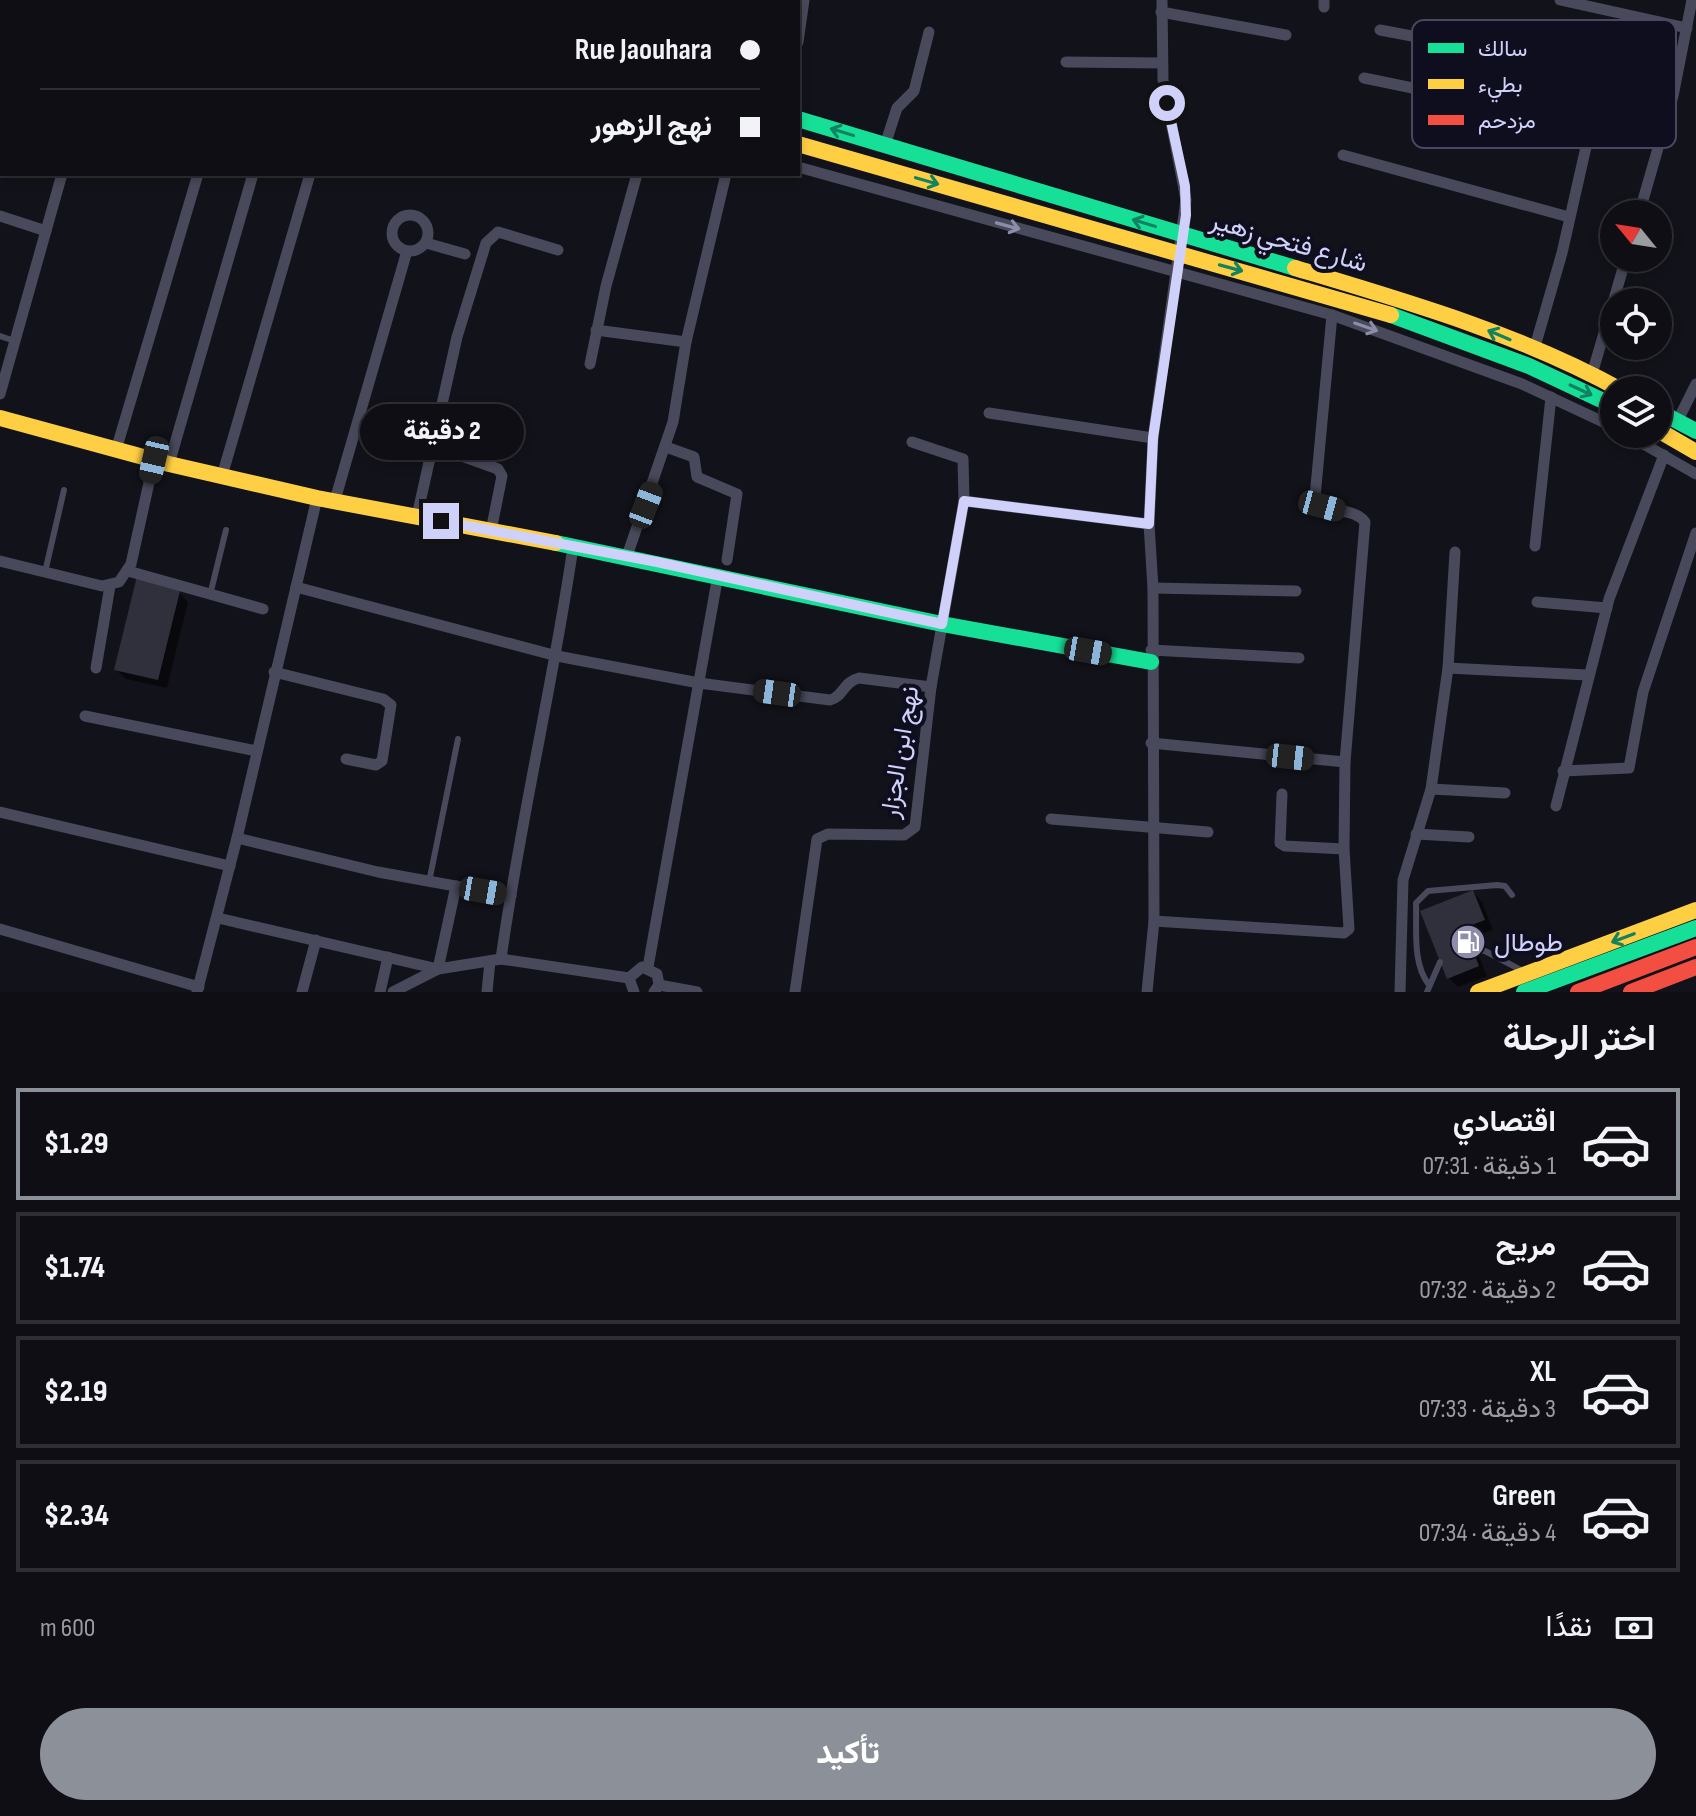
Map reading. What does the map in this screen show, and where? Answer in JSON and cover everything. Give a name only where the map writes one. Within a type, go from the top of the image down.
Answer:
[{"type":"main road","name":"شارع فتحي زهير","points":[[800,120],[1425,307],[1600,378]]},
{"type":"main road","name":"شارع فتحي زهير","points":[[800,145],[1437,330],[1529,366],[1600,399]]},
{"type":"main road","points":[[0,418],[161,462],[317,498],[573,547],[723,568],[942,624],[1151,656]]},
{"type":"main road","points":[[1672,419],[1696,431]]},
{"type":"main road","points":[[1672,438],[1696,452]]},
{"type":"main road","points":[[1478,992],[1696,910]]},
{"type":"main road","points":[[1524,992],[1696,928]]},
{"type":"main road","points":[[1578,992],[1696,947]]},
{"type":"main road","points":[[1631,992],[1696,967]]},
{"type":"street","points":[[800,28],[804,0]]},
{"type":"street","points":[[1560,0],[1582,2],[1655,20]]},
{"type":"street","points":[[1676,81],[1692,0]]},
{"type":"street","points":[[1147,992],[1154,921],[1151,826],[1153,588],[1149,524],[1153,438],[1184,235],[1185,186],[1161,63],[1162,6],[1286,35]]},
{"type":"street","points":[[1676,25],[1687,28]]},
{"type":"street","points":[[1380,30],[1412,36]]},
{"type":"street","points":[[885,145],[897,108],[914,91],[929,32]]},
{"type":"street","points":[[1066,62],[1161,63]]},
{"type":"street","points":[[1364,78],[1412,88]]},
{"type":"street","points":[[1534,350],[1586,148]]},
{"type":"street","points":[[1643,200],[1658,148]]},
{"type":"street","points":[[1343,155],[1569,217]]},
{"type":"street","points":[[800,168],[1332,315],[1551,397],[1600,420]]},
{"type":"street","points":[[0,394],[12,340],[61,176]]},
{"type":"street","points":[[116,450],[197,176]]},
{"type":"street","points":[[96,668],[110,586],[128,571],[252,176]]},
{"type":"street","points":[[222,476],[309,176]]},
{"type":"street","points":[[590,364],[636,176]]},
{"type":"street","points":[[627,556],[666,447],[686,342],[726,176]]},
{"type":"street","points":[[412,215],[423,220],[429,231],[426,243],[417,250],[407,251],[397,245],[392,234],[400,218],[412,215]]},
{"type":"street","points":[[0,216],[46,231]]},
{"type":"street","points":[[417,516],[457,337],[486,243],[498,232],[558,250]]},
{"type":"street","points":[[426,243],[465,254]]},
{"type":"street","points":[[335,500],[407,251]]},
{"type":"street","points":[[1592,374],[1622,272]]},
{"type":"street","points":[[1154,921],[1344,933],[1349,929],[1344,849],[1345,762],[1365,522],[1360,516],[1322,506],[1315,497],[1332,315]]},
{"type":"street","points":[[596,330],[686,342]]},
{"type":"street","points":[[1677,422],[1696,384]]},
{"type":"street","points":[[1535,546],[1551,397]]},
{"type":"street","points":[[989,413],[1153,438]]},
{"type":"street","name":"نهج ابن الجزار","points":[[795,992],[817,839],[828,834],[904,835],[915,827],[931,687],[964,501],[963,459],[955,453],[912,442]]},
{"type":"street","points":[[431,445],[498,469],[502,476],[491,531]]},
{"type":"street","points":[[648,967],[737,494],[697,477],[694,457],[666,447]]},
{"type":"street","points":[[1651,448],[1696,474]]},
{"type":"street","points":[[1556,806],[1587,675],[1607,608],[1664,455]]},
{"type":"street","points":[[0,929],[198,989],[218,918],[317,498]]},
{"type":"street","points":[[964,501],[1149,524]]},
{"type":"street","points":[[1563,771],[1629,768],[1643,692],[1696,533]]},
{"type":"street","points":[[487,992],[511,896],[557,656],[573,547]]},
{"type":"street","points":[[1400,992],[1403,880],[1431,789],[1448,668],[1455,552]]},
{"type":"street","points":[[0,561],[110,586]]},
{"type":"street","points":[[128,571],[263,609]]},
{"type":"street","points":[[296,587],[557,656],[699,683],[830,700],[838,697],[848,682],[859,678],[931,687]]},
{"type":"street","points":[[1153,588],[1296,591]]},
{"type":"street","points":[[1537,602],[1607,608]]},
{"type":"street","points":[[1151,656],[1299,658]]},
{"type":"street","points":[[1448,668],[1587,675]]},
{"type":"street","points":[[274,672],[383,699],[391,705],[382,761],[376,765],[346,759]]},
{"type":"street","points":[[85,716],[257,751]]},
{"type":"street","points":[[1151,743],[1345,762]]},
{"type":"street","points":[[1431,789],[1505,793]]},
{"type":"street","points":[[1282,794],[1280,843],[1285,846],[1344,849]]},
{"type":"street","points":[[0,812],[230,866]]},
{"type":"street","points":[[1051,819],[1208,832]]},
{"type":"street","points":[[1416,834],[1469,837]]},
{"type":"street","points":[[237,838],[429,882],[511,896]]},
{"type":"street","points":[[438,969],[456,886]]},
{"type":"street","points":[[218,918],[438,969]]},
{"type":"street","points":[[302,992],[316,940]]},
{"type":"street","points":[[380,992],[388,957]]},
{"type":"street","points":[[393,992],[438,969],[496,960],[629,978]]},
{"type":"street","points":[[629,978],[636,969],[648,967],[657,974],[656,989],[697,992]]},
{"type":"street","points":[[629,978],[634,992]]},
{"type":"lane","points":[[0,336],[12,340]]},
{"type":"lane","points":[[45,572],[64,490]]},
{"type":"lane","points":[[210,595],[226,530]]},
{"type":"lane","points":[[429,882],[458,739]]},
{"type":"lane","points":[[1428,988],[1419,973],[1416,903],[1420,896],[1428,891],[1497,885],[1505,886],[1512,895]]},
{"type":"lane","points":[[1473,950],[1485,951],[1528,974]]},
{"type":"lane","points":[[1428,988],[1440,962]]},
{"type":"building","points":[[137,576],[180,591],[158,680],[114,670]]},
{"type":"building","points":[[1473,890],[1485,920],[1464,928],[1479,966],[1447,979],[1420,911]]},
{"type":"traffic: fast","points":[[800,120],[1295,268]]},
{"type":"traffic: fast","points":[[1391,315],[1529,366],[1600,399]]},
{"type":"traffic: fast","points":[[1672,418],[1696,431]]},
{"type":"traffic: fast","points":[[556,543],[942,624],[1151,662]]},
{"type":"traffic: fast","points":[[1524,992],[1696,928]]},
{"type":"traffic: slow","points":[[800,145],[1391,315]]},
{"type":"traffic: slow","points":[[1295,268],[1502,335],[1600,379]]},
{"type":"traffic: slow","points":[[0,418],[169,464],[317,498],[556,543]]},
{"type":"traffic: slow","points":[[1672,438],[1696,452]]},
{"type":"traffic: slow","points":[[1478,992],[1696,910]]},
{"type":"traffic: jam","points":[[1578,992],[1696,947]]},
{"type":"traffic: jam","points":[[1631,992],[1696,967]]},
{"type":"place","name":"طوطال","points":[[1468,942]]},
{"type":"route","points":[[441,521],[657,562],[942,624],[964,501],[1149,524],[1153,438],[1186,215],[1185,186],[1167,103]]}]
